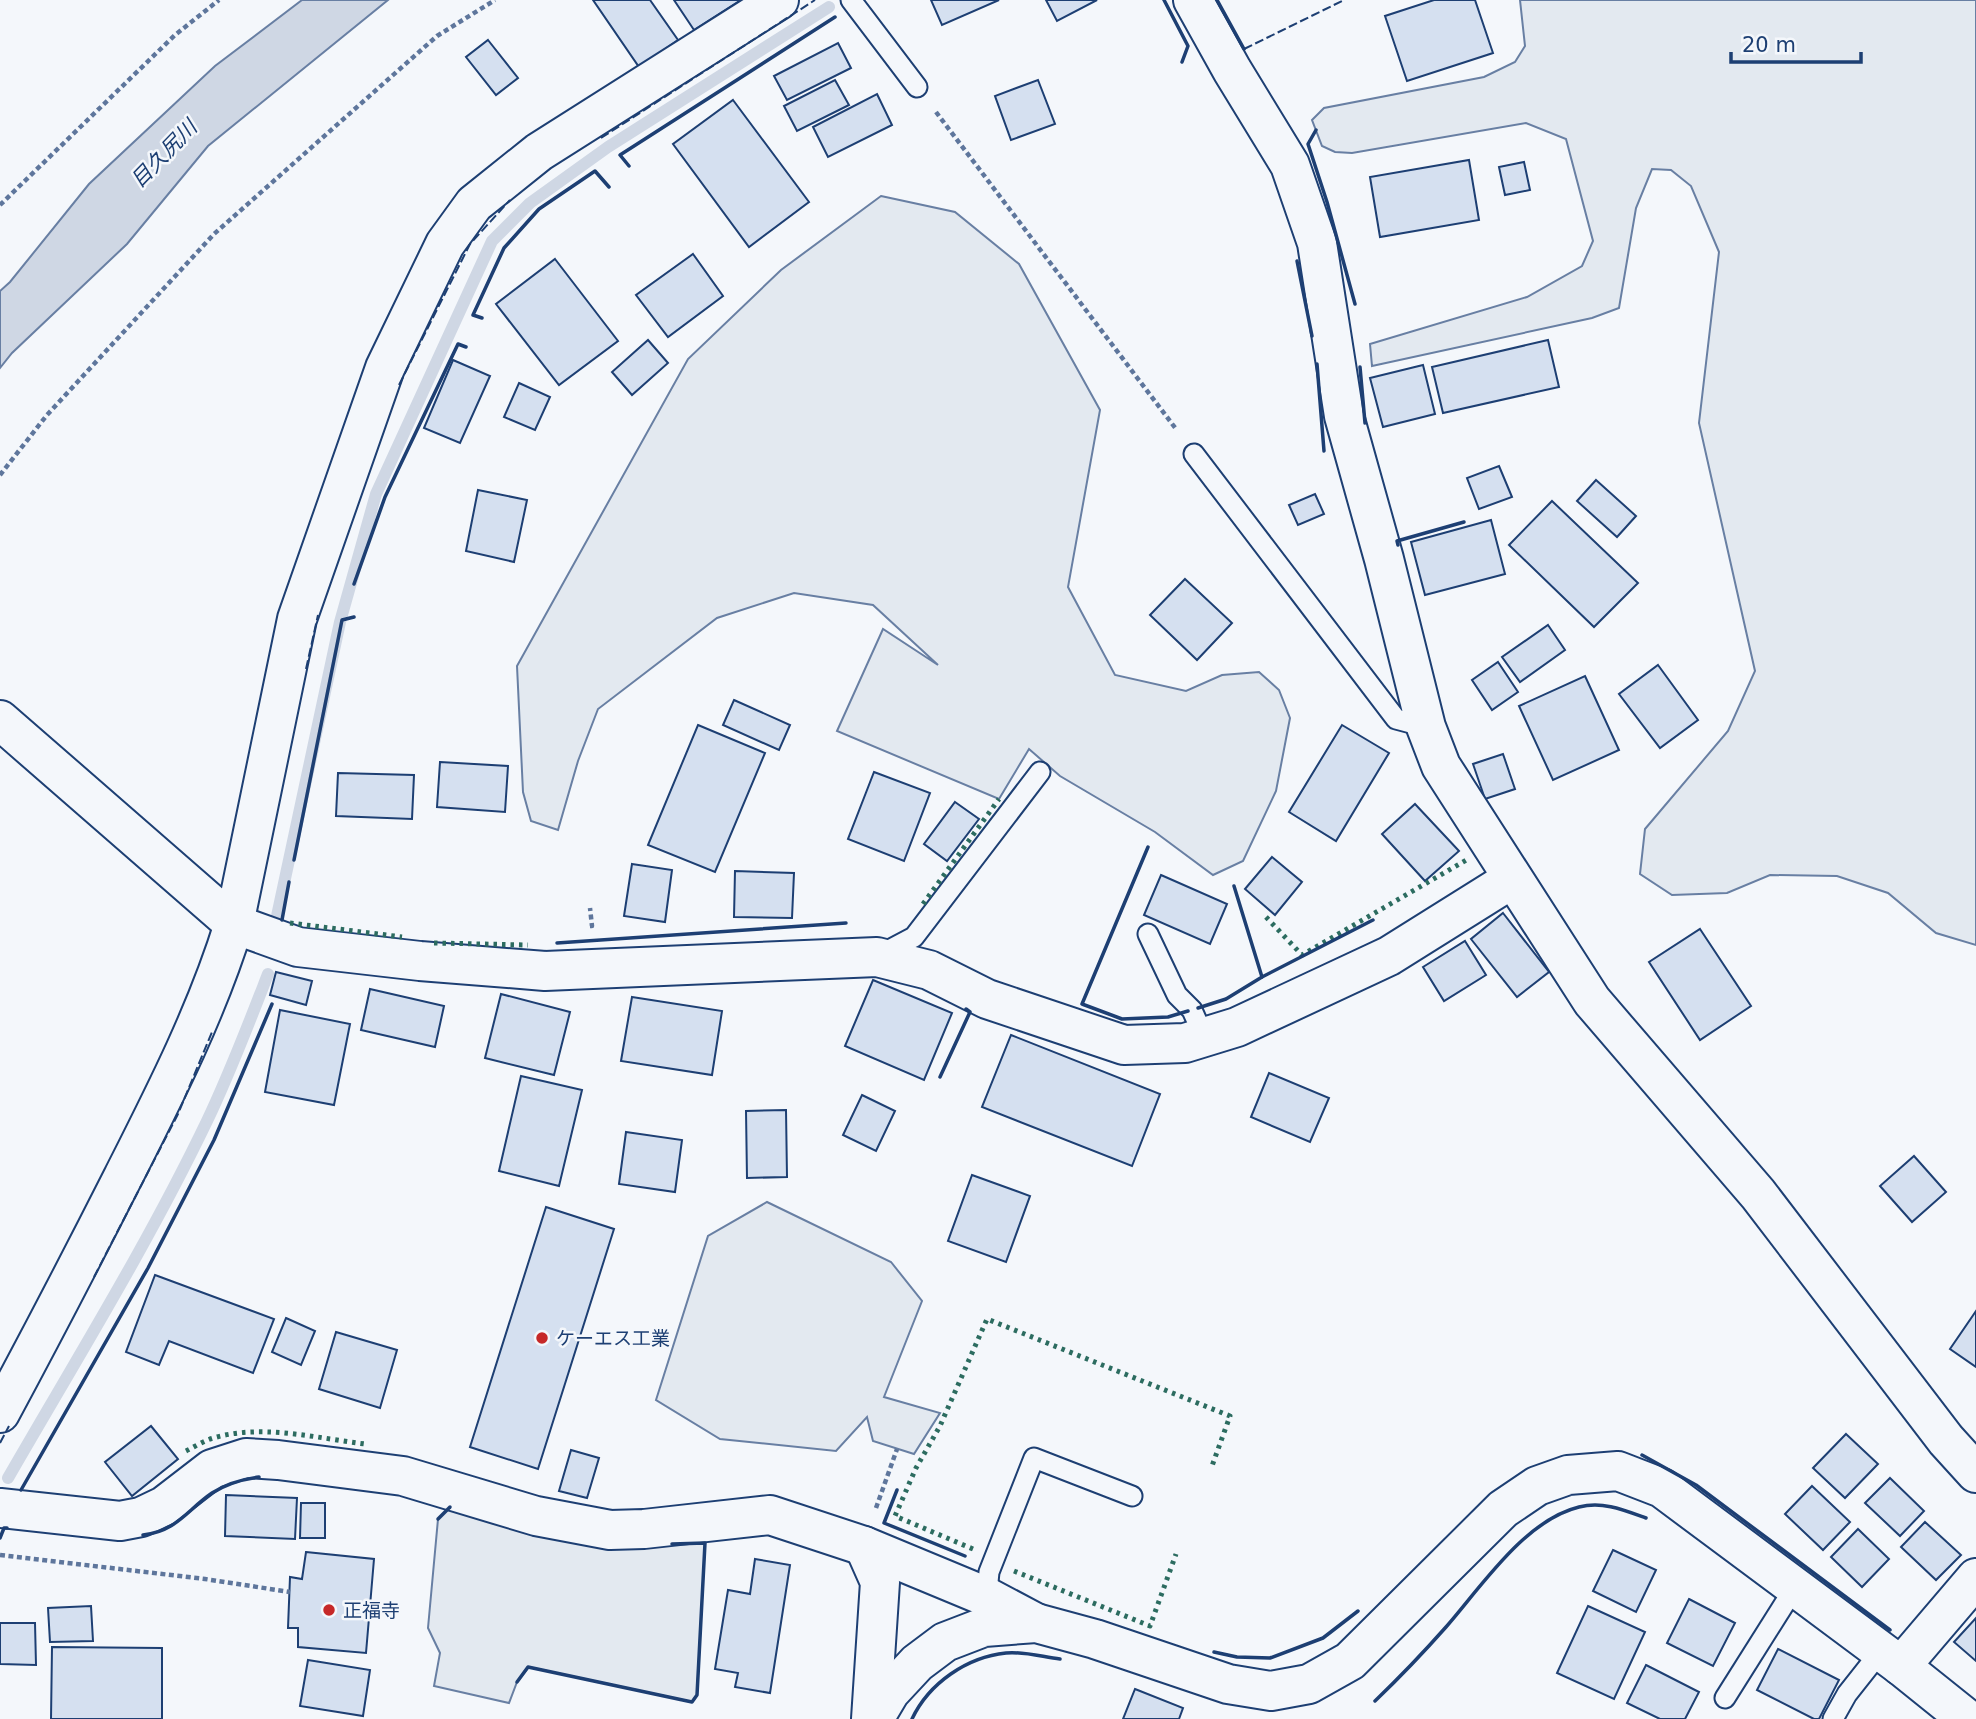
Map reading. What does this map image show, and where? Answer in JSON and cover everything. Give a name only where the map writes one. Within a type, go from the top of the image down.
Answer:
[{"type":"street","points":[[0,1413],[44,1333],[158,1107],[223,959],[234,925],[297,619],[385,368],[445,244],[474,204],[539,152],[779,0]]},
{"type":"street","points":[[1193,0],[1232,71],[1290,165],[1317,243],[1344,416],[1384,559],[1426,727],[1441,766],[1592,1001],[1758,1194],[1946,1440],[1976,1473]]},
{"type":"street","points":[[0,720],[234,925],[298,947],[544,971],[877,957],[929,970],[987,999],[1124,1045],[1185,1043],[1237,1027],[1389,956],[1512,879]]},
{"type":"street","points":[[0,1508],[120,1521],[141,1517],[164,1506],[212,1469],[246,1458],[402,1476],[536,1516],[610,1530],[644,1529],[770,1515],[792,1520],[863,1546],[985,1612],[1095,1639],[1228,1684],[1271,1691],[1309,1684],[1350,1661],[1503,1509],[1536,1486],[1568,1475],[1618,1471],[1662,1488],[1891,1658],[1967,1719]]},
{"type":"street","points":[[863,1546],[880,1582],[873,1719]]},
{"type":"street","points":[[1891,1658],[1976,1578]]},
{"type":"street","points":[[873,1719],[890,1692],[917,1663],[985,1612]]},
{"type":"lane","points":[[851,0],[917,87]]},
{"type":"lane","points":[[1194,454],[1396,719],[1426,727]]},
{"type":"lane","points":[[877,957],[914,937],[1040,772]]},
{"type":"lane","points":[[1148,934],[1177,995],[1192,1010],[1204,1037]]},
{"type":"lane","points":[[985,1612],[989,1572],[1034,1458],[1132,1496]]},
{"type":"lane","points":[[1725,1698],[1795,1587]]},
{"type":"lane","points":[[1833,1719],[1847,1694],[1891,1658]]},
{"type":"path","points":[[0,205],[175,35],[219,0]]},
{"type":"path","points":[[0,475],[47,415],[214,234],[436,36],[495,0]]},
{"type":"path","points":[[917,87],[1179,432]]},
{"type":"path","points":[[863,1546],[897,1449]]},
{"type":"path","points":[[0,1555],[205,1579],[290,1592]]},
{"type":"shaded area","points":[[1520,0],[1976,0],[1976,945],[1936,933],[1888,893],[1837,876],[1770,875],[1727,893],[1672,895],[1640,874],[1645,829],[1728,731],[1755,671],[1699,423],[1719,252],[1691,186],[1671,170],[1652,169],[1636,208],[1619,308],[1592,318],[1372,366],[1370,344],[1527,297],[1582,266],[1593,241],[1566,139],[1526,123],[1352,153],[1335,152],[1322,146],[1312,120],[1324,108],[1484,77],[1515,62],[1525,46]]},
{"type":"shaded area","points":[[881,196],[955,212],[1019,264],[1100,410],[1068,587],[1115,675],[1186,691],[1222,675],[1259,672],[1279,690],[1290,718],[1276,791],[1243,861],[1213,875],[1155,832],[1060,776],[1029,749],[999,799],[837,731],[883,629],[938,665],[873,605],[794,593],[717,618],[598,709],[578,761],[558,830],[531,821],[523,792],[517,666],[688,359],[781,270]]},
{"type":"shaded area","points":[[767,1202],[891,1262],[922,1301],[884,1397],[940,1413],[914,1454],[873,1441],[867,1417],[836,1451],[720,1439],[656,1400],[708,1236]]},
{"type":"shaded area","points":[[450,1507],[610,1546],[705,1543],[697,1695],[692,1702],[529,1667],[517,1682],[509,1703],[434,1686],[440,1653],[428,1628],[438,1519]]},
{"type":"water","name":"目久尻川","points":[[302,0],[388,0],[208,146],[127,244],[12,353],[0,368],[0,291],[89,184],[215,66]]},
{"type":"building","points":[[593,0],[650,0],[678,40],[639,67]]},
{"type":"building","points":[[674,0],[741,0],[694,30]]},
{"type":"building","points":[[931,0],[999,0],[942,25]]},
{"type":"building","points":[[1046,0],[1097,0],[1057,21]]},
{"type":"building","points":[[1434,0],[1475,0],[1493,53],[1407,81],[1385,16]]},
{"type":"building","points":[[488,40],[518,78],[496,95],[466,57]]},
{"type":"building","points":[[838,43],[851,68],[787,100],[774,76]]},
{"type":"building","points":[[835,80],[849,105],[797,131],[784,106]]},
{"type":"building","points":[[1038,80],[1055,124],[1011,140],[995,96]]},
{"type":"building","points":[[877,94],[892,125],[828,157],[813,127]]},
{"type":"building","points":[[733,100],[809,202],[749,247],[673,144]]},
{"type":"building","points":[[1469,160],[1479,220],[1380,237],[1370,177]]},
{"type":"building","points":[[1524,162],[1530,190],[1505,195],[1499,167]]},
{"type":"building","points":[[693,254],[723,296],[668,337],[636,295]]},
{"type":"building","points":[[555,259],[618,341],[559,385],[496,304]]},
{"type":"building","points":[[648,340],[668,363],[632,395],[612,372]]},
{"type":"building","points":[[1548,340],[1559,387],[1443,413],[1432,367]]},
{"type":"building","points":[[453,360],[490,376],[460,443],[424,428]]},
{"type":"building","points":[[1423,365],[1435,414],[1383,427],[1370,378]]},
{"type":"building","points":[[519,383],[550,397],[535,430],[504,417]]},
{"type":"building","points":[[1499,466],[1512,497],[1479,509],[1467,478]]},
{"type":"building","points":[[1596,480],[1636,516],[1617,537],[1577,501]]},
{"type":"building","points":[[478,490],[527,500],[514,562],[466,551]]},
{"type":"building","points":[[1315,494],[1324,514],[1298,525],[1289,505]]},
{"type":"building","points":[[1552,501],[1638,583],[1594,627],[1509,545]]},
{"type":"building","points":[[1491,520],[1505,574],[1425,595],[1411,542]]},
{"type":"building","points":[[1185,579],[1232,623],[1197,660],[1150,615]]},
{"type":"building","points":[[1548,625],[1565,650],[1520,682],[1502,657]]},
{"type":"building","points":[[1498,662],[1518,692],[1492,710],[1472,680]]},
{"type":"building","points":[[1658,665],[1698,720],[1660,748],[1619,694]]},
{"type":"building","points":[[1585,676],[1619,750],[1553,780],[1519,706]]},
{"type":"building","points":[[734,700],[790,725],[779,750],[723,725]]},
{"type":"building","points":[[698,725],[765,753],[715,872],[648,845]]},
{"type":"building","points":[[1342,725],[1389,753],[1336,841],[1289,812]]},
{"type":"building","points":[[1503,754],[1515,789],[1485,799],[1473,764]]},
{"type":"building","points":[[440,762],[508,766],[505,812],[437,807]]},
{"type":"building","points":[[874,772],[930,793],[904,861],[848,839]]},
{"type":"building","points":[[338,773],[414,775],[412,819],[336,816]]},
{"type":"building","points":[[955,802],[979,819],[947,861],[924,844]]},
{"type":"building","points":[[1415,804],[1459,851],[1425,881],[1382,834]]},
{"type":"building","points":[[1272,857],[1302,882],[1275,915],[1245,889]]},
{"type":"building","points":[[632,864],[672,870],[665,922],[624,916]]},
{"type":"building","points":[[735,871],[794,873],[792,918],[734,917]]},
{"type":"building","points":[[1161,875],[1227,904],[1210,944],[1144,915]]},
{"type":"building","points":[[1503,913],[1549,972],[1517,997],[1471,939]]},
{"type":"building","points":[[1700,929],[1751,1006],[1700,1040],[1649,962]]},
{"type":"building","points":[[1465,941],[1486,975],[1444,1001],[1423,967]]},
{"type":"building","points":[[276,972],[312,981],[306,1005],[270,995]]},
{"type":"building","points":[[873,980],[952,1013],[924,1080],[845,1046]]},
{"type":"building","points":[[370,989],[444,1006],[435,1047],[361,1030]]},
{"type":"building","points":[[501,994],[570,1012],[554,1075],[485,1058]]},
{"type":"building","points":[[632,997],[722,1011],[712,1075],[621,1061]]},
{"type":"building","points":[[280,1010],[350,1024],[334,1105],[265,1092]]},
{"type":"building","points":[[1011,1035],[1160,1094],[1132,1166],[982,1107]]},
{"type":"building","points":[[1269,1073],[1329,1098],[1310,1142],[1251,1117]]},
{"type":"building","points":[[521,1076],[582,1090],[559,1186],[499,1171]]},
{"type":"building","points":[[862,1095],[895,1111],[876,1151],[843,1135]]},
{"type":"building","points":[[786,1110],[787,1177],[747,1178],[746,1111]]},
{"type":"building","points":[[626,1132],[682,1140],[675,1192],[619,1184]]},
{"type":"building","points":[[1914,1156],[1946,1192],[1912,1222],[1880,1186]]},
{"type":"building","points":[[972,1175],[1030,1196],[1006,1262],[948,1241]]},
{"type":"building","name":"ケーエス工業","points":[[546,1207],[614,1229],[538,1469],[470,1447]]},
{"type":"building","points":[[155,1275],[274,1319],[253,1373],[169,1341],[159,1365],[126,1352]]},
{"type":"building","points":[[1976,1311],[1976,1367],[1950,1349]]},
{"type":"building","points":[[286,1318],[315,1331],[301,1365],[272,1352]]},
{"type":"building","points":[[336,1332],[397,1350],[380,1408],[319,1389]]},
{"type":"building","points":[[151,1426],[178,1459],[132,1496],[105,1462]]},
{"type":"building","points":[[1846,1434],[1878,1464],[1845,1498],[1813,1468]]},
{"type":"building","points":[[571,1450],[599,1458],[587,1498],[559,1491]]},
{"type":"building","points":[[1890,1478],[1924,1511],[1900,1536],[1865,1503]]},
{"type":"building","points":[[1812,1486],[1850,1522],[1823,1550],[1785,1514]]},
{"type":"building","points":[[226,1495],[297,1498],[295,1539],[225,1536]]},
{"type":"building","points":[[301,1503],[325,1503],[325,1538],[300,1538]]},
{"type":"building","points":[[1925,1522],[1961,1555],[1936,1580],[1901,1547]]},
{"type":"building","points":[[1858,1529],[1889,1559],[1862,1587],[1831,1557]]},
{"type":"building","points":[[1613,1550],[1656,1570],[1636,1612],[1593,1591]]},
{"type":"building","name":"正福寺","points":[[306,1552],[374,1559],[366,1653],[298,1647],[298,1628],[288,1628],[290,1577],[302,1579]]},
{"type":"building","points":[[755,1559],[790,1565],[770,1693],[735,1687],[738,1673],[715,1669],[728,1590],[750,1594]]},
{"type":"building","points":[[1689,1599],[1735,1623],[1713,1666],[1667,1643]]},
{"type":"building","points":[[91,1606],[93,1641],[50,1642],[48,1608]]},
{"type":"building","points":[[1588,1606],[1645,1632],[1614,1699],[1557,1673]]},
{"type":"building","points":[[1976,1618],[1976,1661],[1954,1642]]},
{"type":"building","points":[[0,1623],[35,1623],[36,1665],[0,1664]]},
{"type":"building","points":[[52,1647],[162,1648],[162,1719],[51,1719]]},
{"type":"building","points":[[1778,1649],[1839,1680],[1819,1719],[1814,1719],[1757,1690]]},
{"type":"building","points":[[308,1660],[370,1670],[363,1716],[300,1706]]},
{"type":"building","points":[[1646,1665],[1699,1692],[1685,1719],[1660,1719],[1627,1703]]},
{"type":"building","points":[[1135,1689],[1183,1708],[1179,1719],[1123,1719]]},
{"type":"waterway","points":[[277,916],[340,622],[376,494],[492,241],[530,203],[608,147],[829,7]]},
{"type":"waterway","points":[[8,1478],[161,1212],[224,1085],[268,974]]},
{"type":"hedge","points":[[923,904],[999,799]]},
{"type":"hedge","points":[[1266,917],[1302,955],[1468,859]]},
{"type":"hedge","points":[[290,923],[402,937]]},
{"type":"hedge","points":[[434,943],[528,945]]},
{"type":"hedge","points":[[973,1549],[895,1516],[916,1468],[940,1426],[987,1319],[1230,1416],[1212,1466]]},
{"type":"hedge","points":[[186,1451],[210,1439],[248,1432],[288,1433],[365,1444]]},
{"type":"hedge","points":[[1014,1571],[1150,1626],[1176,1554]]},
{"type":"fence","points":[[601,138],[815,0]]},
{"type":"fence","points":[[1244,49],[1344,0]]},
{"type":"fence","points":[[399,385],[470,244],[510,200]]},
{"type":"fence","points":[[306,669],[318,615]]},
{"type":"fence","points":[[94,1277],[178,1114],[212,1032]]},
{"type":"fence","points":[[0,1443],[9,1426]]},
{"type":"wall","points":[[1164,0],[1188,46],[1182,62]]},
{"type":"wall","points":[[1217,0],[1244,49]]},
{"type":"wall","points":[[629,166],[620,155],[835,17]]},
{"type":"wall","points":[[1316,130],[1308,144],[1355,304]]},
{"type":"wall","points":[[482,318],[473,315],[504,248],[539,209],[595,171],[609,187]]},
{"type":"wall","points":[[1297,261],[1312,336]]},
{"type":"wall","points":[[354,584],[385,497],[458,344],[466,347]]},
{"type":"wall","points":[[1317,364],[1324,451]]},
{"type":"wall","points":[[1360,367],[1365,423]]},
{"type":"wall","points":[[1398,545],[1397,541],[1464,522]]},
{"type":"wall","points":[[294,860],[342,620],[354,617]]},
{"type":"wall","points":[[1148,847],[1082,1004],[1122,1019],[1168,1017],[1188,1011]]},
{"type":"wall","points":[[282,920],[289,882]]},
{"type":"wall","points":[[1234,886],[1262,977],[1373,920]]},
{"type":"wall","points":[[557,943],[846,923]]},
{"type":"wall","points":[[1198,1008],[1226,999],[1262,977]]},
{"type":"wall","points":[[21,1490],[148,1268],[214,1140],[272,1004]]},
{"type":"wall","points":[[940,1077],[970,1012],[966,1009]]},
{"type":"wall","points":[[1642,1455],[1696,1485],[1890,1630]]},
{"type":"wall","points":[[143,1535],[165,1529],[223,1487],[259,1477]]},
{"type":"wall","points":[[897,1490],[884,1523],[965,1556]]},
{"type":"wall","points":[[1375,1701],[1437,1637],[1505,1557],[1540,1526],[1559,1514],[1588,1505],[1613,1507],[1646,1518]]},
{"type":"wall","points":[[438,1519],[450,1507]]},
{"type":"wall","points":[[0,1538],[4,1528],[7,1528]]},
{"type":"wall","points":[[517,1682],[528,1667],[692,1702],[697,1695],[705,1543],[672,1544]]},
{"type":"wall","points":[[1214,1652],[1237,1657],[1270,1658],[1323,1638],[1358,1611]]},
{"type":"wall","points":[[912,1719],[919,1706],[939,1683],[977,1660],[1013,1653],[1060,1659]]},
{"type":"place","name":"ケーエス工業","points":[[542,1338]]},
{"type":"place","name":"正福寺","points":[[329,1610]]}]
